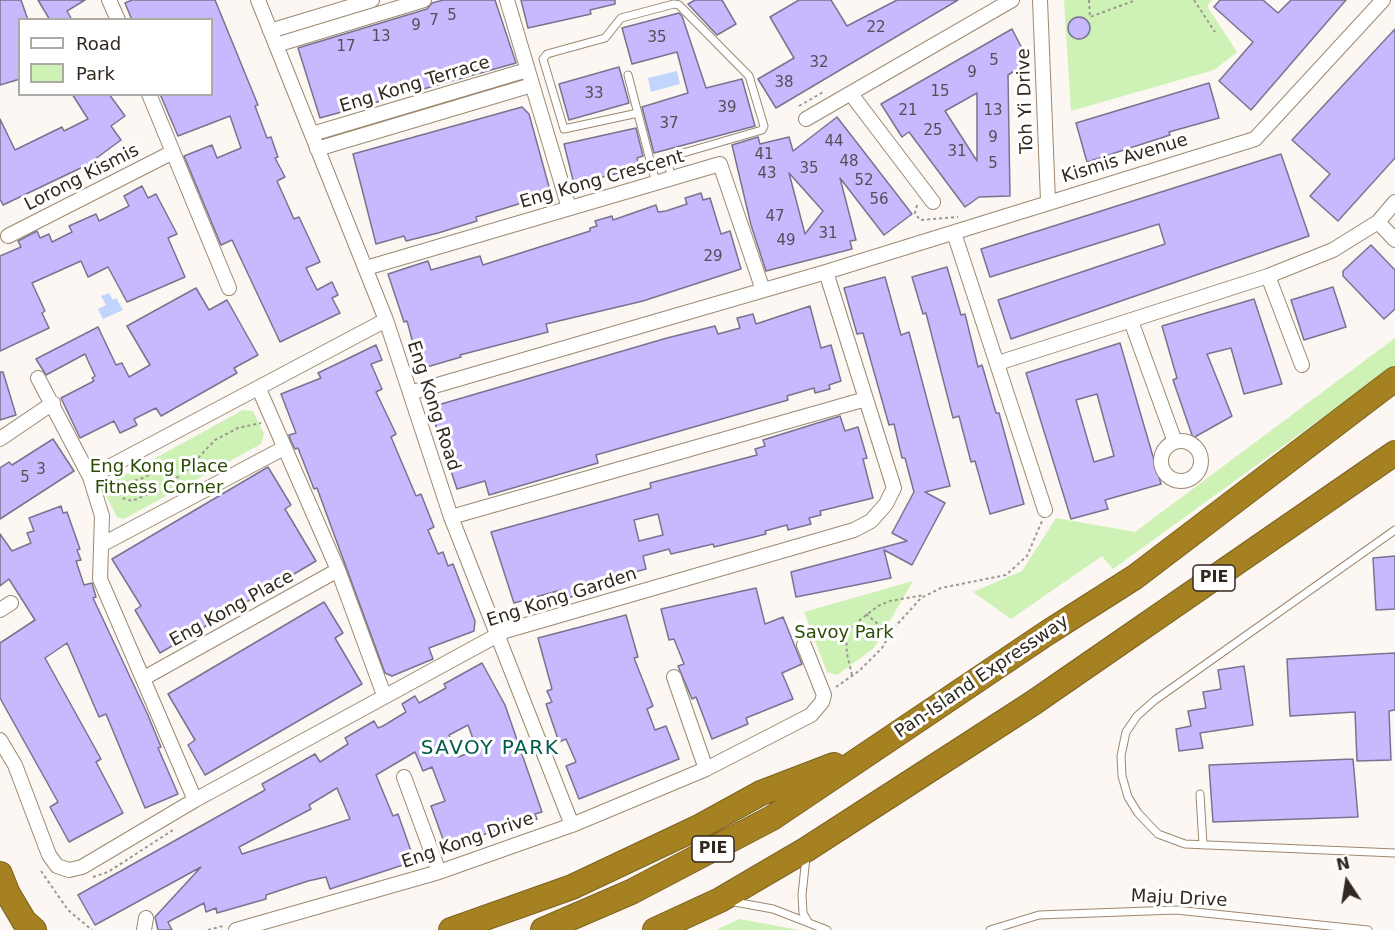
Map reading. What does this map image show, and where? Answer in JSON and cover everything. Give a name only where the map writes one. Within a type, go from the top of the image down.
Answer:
[{"type":"highway","name":"Pan-Island Expressway","points":[[543,930],[631,892],[772,818],[1047,633],[1135,577],[1395,380]]},
{"type":"highway","name":"PIE","points":[[655,930],[720,900],[807,849],[1033,704],[1395,453]]},
{"type":"highway","points":[[451,930],[572,887],[701,826],[761,793],[873,750]]},
{"type":"highway","points":[[0,874],[8,894],[24,921],[34,930]]},
{"type":"street","points":[[110,0],[117,18]]},
{"type":"street","name":"Eng Kong Road","points":[[258,0],[386,320],[451,517],[572,825]]},
{"type":"street","points":[[270,31],[372,0]]},
{"type":"street","points":[[276,45],[424,0]]},
{"type":"street","points":[[507,0],[569,208]]},
{"type":"street","points":[[806,119],[1012,0]]},
{"type":"street","name":"Toh Yi Drive","points":[[1040,0],[1047,201]]},
{"type":"street","name":"Kismis Avenue","points":[[825,272],[1047,201],[1259,137],[1376,2]]},
{"type":"street","name":"Eng Kong Terrace","points":[[312,134],[527,70]]},
{"type":"street","name":"Eng Kong Terrace","points":[[317,148],[532,85]]},
{"type":"street","points":[[851,94],[933,202]]},
{"type":"street","points":[[150,96],[229,288]]},
{"type":"street","name":"Lorong Kismis","points":[[8,236],[173,152]]},
{"type":"street","name":"Eng Kong Crescent","points":[[366,268],[722,164],[763,290]]},
{"type":"street","points":[[998,363],[1268,276],[1333,250],[1378,222],[1395,202]]},
{"type":"street","points":[[1378,222],[1395,240]]},
{"type":"street","points":[[954,232],[1045,510]]},
{"type":"street","points":[[410,393],[825,272]]},
{"type":"street","name":"Eng Kong Garden","points":[[0,740],[15,765],[49,855],[57,866],[69,870],[82,867],[195,800],[497,635],[854,530],[872,521],[886,504],[894,488],[825,272]]},
{"type":"street","points":[[1268,276],[1302,365]]},
{"type":"street","points":[[90,477],[386,320]]},
{"type":"street","points":[[1131,321],[1175,442]]},
{"type":"street","points":[[38,378],[90,477],[102,516],[100,579],[195,800]]},
{"type":"street","points":[[259,389],[338,570],[384,695]]},
{"type":"street","points":[[451,517],[866,399]]},
{"type":"street","points":[[0,439],[53,403]]},
{"type":"street","points":[[101,545],[284,448]]},
{"type":"street","name":"Eng Kong Place","points":[[144,678],[338,570]]},
{"type":"street","points":[[804,645],[824,695]]},
{"type":"street","points":[[674,677],[706,769]]},
{"type":"street","name":"Eng Kong Drive","points":[[237,930],[439,872],[572,825],[706,769],[812,715],[822,702],[824,695]]},
{"type":"street","points":[[404,777],[439,872]]},
{"type":"lane","points":[[638,113],[564,129],[543,59],[548,54],[605,38],[621,18],[674,4],[679,5],[749,76],[764,126],[762,130],[666,158],[672,178]]},
{"type":"lane","points":[[628,75],[656,183]]},
{"type":"lane","points":[[1395,530],[1155,700],[1137,716],[1126,732],[1121,756],[1122,776],[1128,797],[1138,813],[1158,834],[1185,844],[1395,853]]},
{"type":"lane","points":[[1200,794],[1203,845]]},
{"type":"lane","points":[[807,849],[802,895],[803,913],[808,922]]},
{"type":"lane","points":[[720,900],[773,909],[827,930]]},
{"type":"lane","name":"Maju Drive","points":[[990,930],[1039,915],[1176,910],[1368,930]]},
{"type":"path","points":[[1089,0],[1090,17],[1136,0]]},
{"type":"path","points":[[1194,0],[1215,32]]},
{"type":"path","points":[[194,461],[168,465],[132,481],[121,488],[122,498],[132,501],[172,481],[194,461],[214,440],[238,428],[263,423]]},
{"type":"path","points":[[132,481],[140,498]]},
{"type":"path","points":[[852,675],[846,636],[852,626],[866,614],[890,601],[926,595],[941,588],[1006,575],[1028,556],[1038,536],[1045,510]]},
{"type":"path","points":[[824,695],[852,675],[882,648],[890,634],[926,595]]},
{"type":"path","points":[[866,614],[890,634]]},
{"type":"path","points":[[89,879],[108,872],[178,827]]},
{"type":"path","points":[[50,877],[41,871],[68,910],[92,930]]},
{"type":"green space","points":[[1064,0],[1212,0],[1207,6],[1237,52],[1214,70],[1071,111]]},
{"type":"green space","points":[[1395,338],[1395,365],[1113,569],[1102,556],[1011,619],[973,592],[1022,571],[1056,518],[1135,532]]},
{"type":"green space","name":"Eng Kong Place Fitness Corner","points":[[243,410],[253,411],[264,434],[261,444],[124,519],[117,517],[105,494],[108,484]]},
{"type":"green space","name":"Savoy Park","points":[[913,581],[874,648],[837,675],[827,672],[804,612]]},
{"type":"green space","points":[[739,919],[799,930],[716,930]]},
{"type":"water","points":[[677,71],[680,84],[651,92],[648,78]]},
{"type":"water","points":[[109,293],[113,300],[116,298],[123,310],[103,319],[98,309],[106,305],[101,296]]},
{"type":"building","points":[[0,0],[21,0],[27,18],[18,18],[18,80],[0,85]]},
{"type":"building","points":[[38,0],[85,0],[67,11],[71,18],[49,18]]},
{"type":"building","points":[[132,0],[215,0],[258,105],[255,106],[267,138],[271,137],[278,157],[275,158],[285,177],[277,181],[294,219],[299,217],[320,262],[306,268],[317,290],[332,282],[338,295],[332,298],[340,313],[280,342],[232,240],[221,245],[184,156],[212,145],[217,158],[241,148],[230,116],[178,136],[161,96],[213,96],[213,18],[131,18],[125,3]]},
{"type":"building","points":[[443,0],[495,0],[516,63],[320,118],[298,48],[427,9],[432,3]]},
{"type":"building","points":[[521,0],[615,0],[615,4],[590,10],[591,14],[528,28]]},
{"type":"building","points":[[695,0],[722,0],[736,24],[717,35],[688,4]]},
{"type":"building","points":[[799,0],[831,0],[847,26],[897,0],[958,0],[776,108],[758,79],[794,58],[770,17]]},
{"type":"building","points":[[1220,0],[1263,0],[1278,13],[1291,0],[1346,0],[1251,110],[1219,81],[1253,42],[1214,7]]},
{"type":"building","points":[[679,13],[682,16],[706,88],[742,79],[755,126],[654,153],[642,107],[688,93],[677,52],[632,64],[622,28]]},
{"type":"building","points":[[1079,17],[1087,20],[1090,28],[1087,36],[1079,39],[1071,36],[1068,28],[1071,20]]},
{"type":"building","points":[[1012,29],[1029,62],[1008,75],[1010,196],[979,197],[965,207],[909,132],[902,137],[881,104]],"holes":[[[977,93],[977,161],[945,111]]]},
{"type":"building","points":[[1395,29],[1395,158],[1338,221],[1310,196],[1330,174],[1292,140]]},
{"type":"building","points":[[619,67],[629,103],[569,120],[559,84]]},
{"type":"building","points":[[1209,83],[1219,118],[1169,132],[1170,135],[1087,162],[1076,123]]},
{"type":"building","points":[[73,96],[110,96],[125,116],[111,126],[121,140],[87,165],[3,205],[0,199],[0,119],[15,150],[62,127],[64,131],[88,119]]},
{"type":"building","points":[[522,107],[529,114],[551,194],[476,217],[477,221],[438,233],[406,241],[404,236],[376,244],[353,154]]},
{"type":"building","points":[[837,117],[912,214],[884,235],[840,178],[856,240],[850,241],[852,249],[766,271],[751,225],[732,145],[758,137],[760,144],[789,137],[793,151]],"holes":[[[789,173],[823,211],[805,234]]]},
{"type":"building","points":[[636,128],[643,156],[637,158],[639,168],[574,184],[564,144]]},
{"type":"building","points":[[1281,154],[1309,236],[1011,339],[998,300],[1165,244],[1159,224],[990,277],[981,249]]},
{"type":"building","points":[[142,186],[148,198],[156,194],[177,234],[168,238],[185,277],[127,302],[108,267],[88,277],[81,261],[32,283],[45,311],[42,313],[49,328],[0,351],[0,256],[21,247],[18,241],[37,231],[40,238],[49,234],[52,242],[72,232],[69,226],[96,214],[99,221],[129,206],[124,196]]},
{"type":"building","points":[[701,193],[703,200],[710,198],[721,234],[730,231],[741,269],[643,301],[546,324],[548,332],[460,355],[461,357],[420,369],[407,321],[404,322],[388,274],[428,261],[431,270],[480,256],[483,265],[590,231],[590,228],[597,226],[595,221],[612,216],[613,220],[656,205],[658,212],[666,211],[687,204],[685,198]]},
{"type":"building","points":[[1371,245],[1395,270],[1395,309],[1384,319],[1343,276],[1343,271]]},
{"type":"building","points":[[947,267],[961,315],[965,314],[978,367],[982,365],[996,413],[999,413],[1024,504],[990,514],[975,461],[971,462],[959,416],[953,418],[926,313],[923,314],[912,277]]},
{"type":"building","points":[[885,277],[901,335],[909,332],[950,486],[925,492],[945,503],[912,565],[884,550],[891,578],[796,597],[791,572],[907,541],[892,533],[914,492],[905,458],[902,458],[894,424],[889,425],[863,333],[857,334],[844,288]]},
{"type":"building","points":[[1333,287],[1346,327],[1304,340],[1291,300]]},
{"type":"building","points":[[196,288],[209,310],[227,300],[258,355],[234,368],[237,373],[161,416],[156,408],[134,419],[137,425],[120,433],[114,421],[80,438],[61,398],[94,381],[92,378],[95,376],[85,354],[46,375],[36,359],[98,327],[116,365],[122,363],[129,377],[150,365],[127,326]]},
{"type":"building","points":[[1254,299],[1282,384],[1244,394],[1231,348],[1207,354],[1232,416],[1193,438],[1173,380],[1177,378],[1162,326]]},
{"type":"building","points":[[810,306],[821,348],[831,345],[841,381],[829,385],[830,389],[815,393],[814,388],[787,396],[788,400],[596,455],[598,463],[489,495],[485,481],[457,489],[434,420],[442,417],[438,405],[667,338],[715,326],[718,334],[740,328],[737,318],[753,314],[756,324]]},
{"type":"building","points":[[1120,343],[1161,484],[1105,500],[1108,509],[1071,519],[1026,373]],"holes":[[[1097,394],[1114,456],[1094,462],[1076,400]]]},
{"type":"building","points":[[376,345],[382,360],[371,364],[382,389],[376,392],[396,434],[391,437],[416,496],[421,494],[434,527],[428,530],[438,554],[443,552],[448,566],[453,564],[475,621],[474,631],[429,648],[433,659],[392,676],[385,673],[317,488],[314,489],[298,448],[295,449],[291,441],[289,435],[296,433],[281,394],[321,378],[318,373]]},
{"type":"building","points":[[0,372],[3,372],[16,415],[0,420]]},
{"type":"building","points":[[840,416],[845,431],[858,427],[867,458],[863,459],[873,498],[820,511],[821,515],[809,518],[811,524],[788,530],[787,525],[765,531],[766,534],[714,547],[713,544],[671,554],[669,549],[643,556],[646,569],[600,581],[602,588],[564,599],[561,590],[514,603],[491,532],[651,488],[650,483],[757,455],[755,449],[765,446],[763,440]],"holes":[[[658,514],[663,535],[639,541],[634,520]]]},
{"type":"building","points":[[53,439],[74,471],[0,519],[0,468],[9,462],[12,465]]},
{"type":"building","points":[[268,467],[291,505],[285,509],[316,561],[160,653],[135,610],[141,606],[112,559]]},
{"type":"building","points":[[61,506],[63,513],[67,512],[80,549],[77,550],[81,560],[76,561],[84,585],[92,583],[96,597],[93,598],[147,713],[161,747],[158,748],[178,794],[145,808],[106,714],[99,717],[67,643],[45,658],[101,759],[96,762],[123,813],[69,842],[50,807],[58,802],[0,698],[0,643],[35,620],[9,579],[0,586],[0,534],[12,551],[31,543],[27,533],[34,531],[29,518]]},
{"type":"building","points":[[1395,556],[1395,609],[1376,610],[1373,558]]},
{"type":"building","points":[[756,588],[765,624],[783,617],[802,664],[782,673],[793,699],[746,718],[748,724],[712,739],[696,697],[692,699],[678,666],[684,664],[674,639],[669,640],[661,609]]},
{"type":"building","points":[[324,602],[343,633],[335,638],[362,684],[205,775],[188,745],[195,740],[168,694]]},
{"type":"building","points":[[626,615],[638,657],[634,658],[653,706],[647,709],[655,730],[666,726],[679,759],[579,799],[566,766],[576,762],[566,739],[559,742],[546,704],[552,702],[547,691],[552,689],[538,638]]},
{"type":"building","points":[[1395,653],[1395,710],[1389,711],[1391,760],[1357,761],[1355,712],[1290,716],[1287,659]]},
{"type":"building","points":[[482,663],[505,705],[542,812],[535,814],[537,819],[495,836],[494,831],[456,844],[454,838],[444,842],[431,806],[445,801],[432,767],[423,771],[415,752],[376,775],[393,816],[398,814],[412,854],[406,856],[409,863],[330,889],[326,877],[308,881],[266,895],[266,899],[217,913],[216,908],[206,912],[204,903],[168,922],[172,930],[158,930],[155,917],[201,867],[95,925],[78,895],[265,790],[262,784],[315,754],[320,762],[348,744],[345,738],[374,721],[378,728],[383,726],[406,712],[402,704],[415,696],[419,703],[446,688],[444,684]],"holes":[[[468,725],[477,750],[458,757],[449,735]],[[337,788],[350,819],[242,854],[239,847],[311,809],[309,805]]]},
{"type":"building","points":[[1244,666],[1253,725],[1200,733],[1203,748],[1179,751],[1176,729],[1191,726],[1188,711],[1206,708],[1203,692],[1221,689],[1218,670]]},
{"type":"building","points":[[1353,759],[1358,817],[1213,822],[1209,765]]},
{"type":"district","name":"SAVOY PARK","points":[[490,749]]}]
